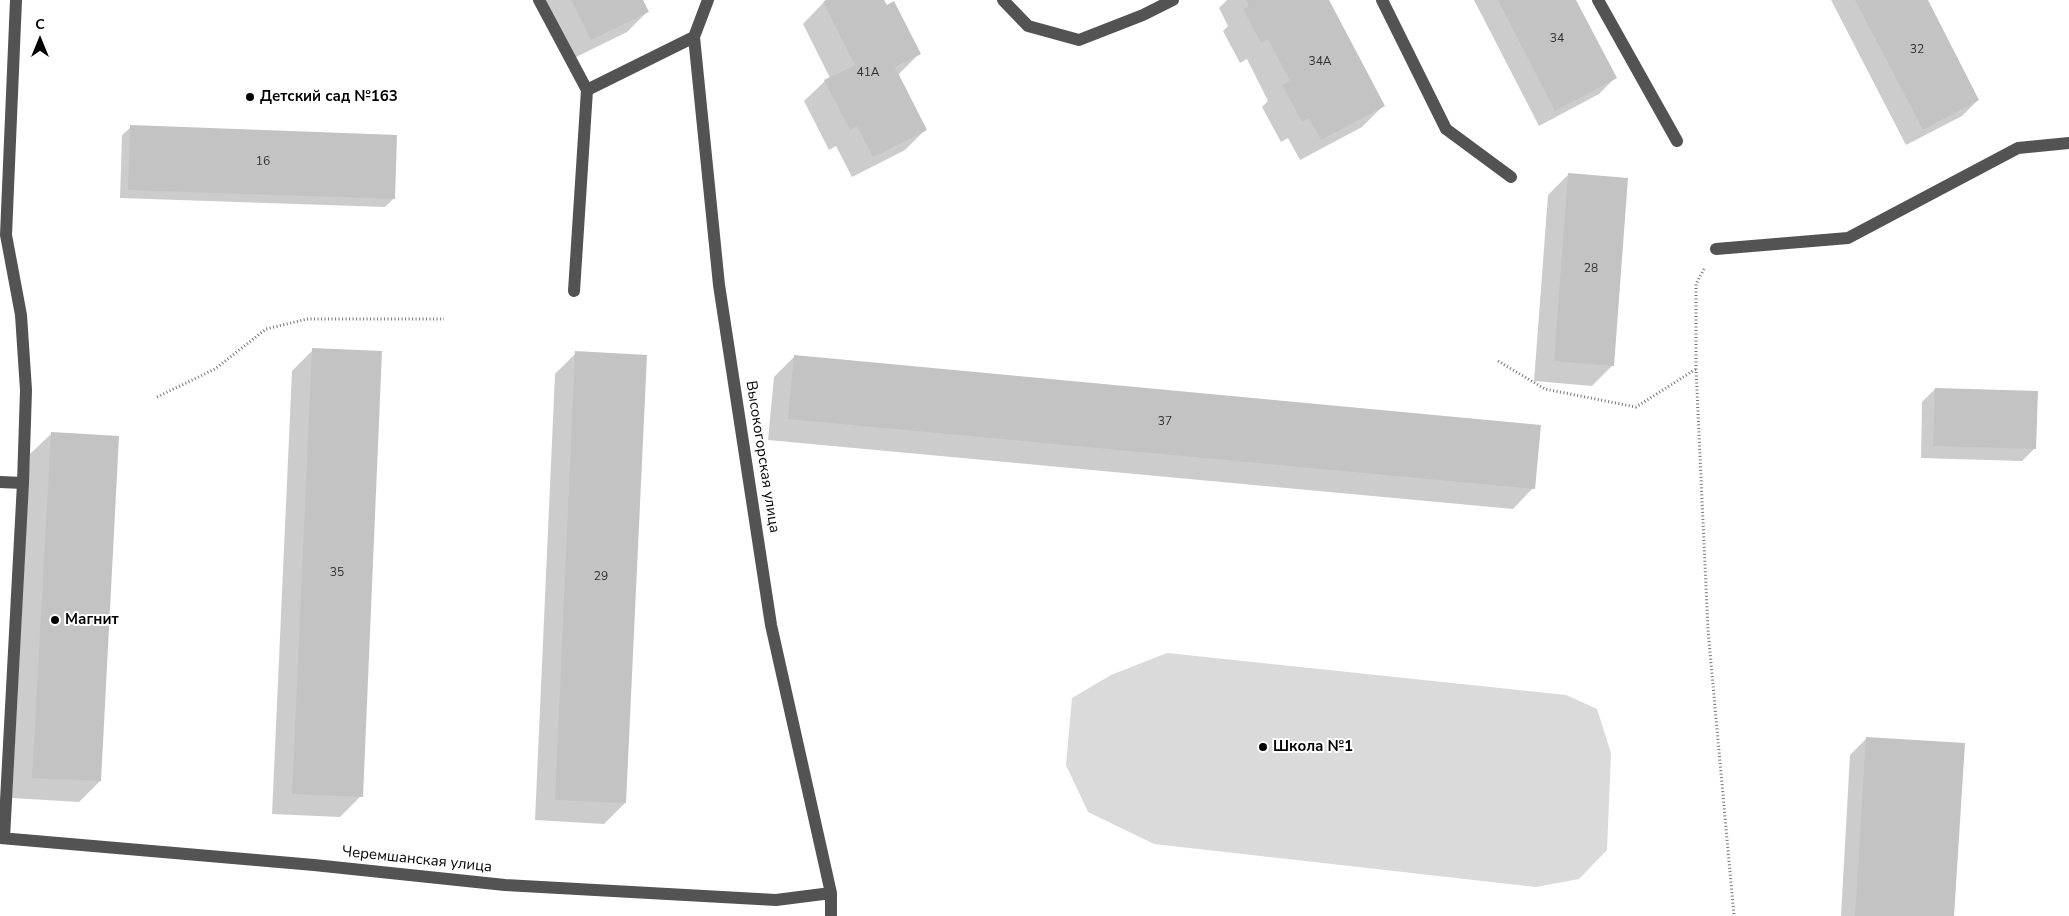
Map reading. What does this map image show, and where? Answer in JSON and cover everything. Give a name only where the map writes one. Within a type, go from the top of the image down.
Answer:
[{"type":"street","points":[[2,838],[23,483],[26,390],[21,314],[6,235],[16,0]]},
{"type":"street","points":[[539,0],[586,90],[574,291]]},
{"type":"street","name":"Высокогорская улица","points":[[708,0],[694,37],[719,285],[771,625],[831,893],[831,916]]},
{"type":"street","points":[[1003,0],[1028,26],[1079,40],[1144,15],[1173,0]]},
{"type":"street","points":[[1382,0],[1446,129],[1511,176]]},
{"type":"street","points":[[1598,0],[1677,141]]},
{"type":"street","points":[[586,90],[694,37]]},
{"type":"street","points":[[1716,249],[1848,238],[2018,148],[2069,143]]},
{"type":"street","points":[[0,482],[23,483]]},
{"type":"street","name":"Черемшанская улица","points":[[2,838],[314,865],[505,885],[776,900],[831,893]]},
{"type":"path","points":[[1716,249],[1696,284],[1696,369],[1708,630],[1734,916]]},
{"type":"path","points":[[157,397],[215,369],[266,329],[308,319],[444,319]]},
{"type":"path","points":[[1498,361],[1545,389],[1636,407],[1696,369]]},
{"type":"shaded area","points":[[1167,653],[1566,695],[1597,709],[1611,753],[1607,850],[1579,879],[1536,887],[1154,844],[1088,812],[1066,765],[1072,698],[1111,675]]},
{"type":"building","points":[[571,0],[643,0],[649,12],[591,40]]},
{"type":"building","points":[[826,0],[884,0],[887,5],[894,1],[921,54],[895,67],[927,130],[873,157],[857,126],[850,130],[824,80],[855,65],[823,2]]},
{"type":"building","points":[[1246,0],[1329,0],[1385,106],[1321,140],[1309,118],[1302,122],[1282,85],[1290,81],[1268,39],[1261,43],[1243,9],[1249,6]]},
{"type":"building","points":[[1498,0],[1576,0],[1617,78],[1555,111]]},
{"type":"building","points":[[1855,0],[1928,0],[1979,100],[1923,130]]},
{"type":"building","points":[[130,125],[397,135],[395,199],[128,190]]},
{"type":"building","points":[[1568,173],[1628,178],[1614,366],[1554,361]]},
{"type":"building","points":[[312,348],[382,351],[363,797],[292,794]]},
{"type":"building","points":[[575,351],[647,355],[626,803],[555,800]]},
{"type":"building","points":[[794,355],[1541,425],[1535,489],[788,419]]},
{"type":"building","points":[[1935,388],[2038,391],[2036,449],[1933,446]]},
{"type":"building","points":[[51,432],[119,436],[101,781],[32,778]]},
{"type":"building","points":[[1866,737],[1965,743],[1954,916],[1855,916]]},
{"type":"place","name":"Детский сад №163","points":[[250,97]]},
{"type":"place","name":"Магнит","points":[[55,620]]},
{"type":"place","name":"Школа №1","points":[[1263,747]]}]
